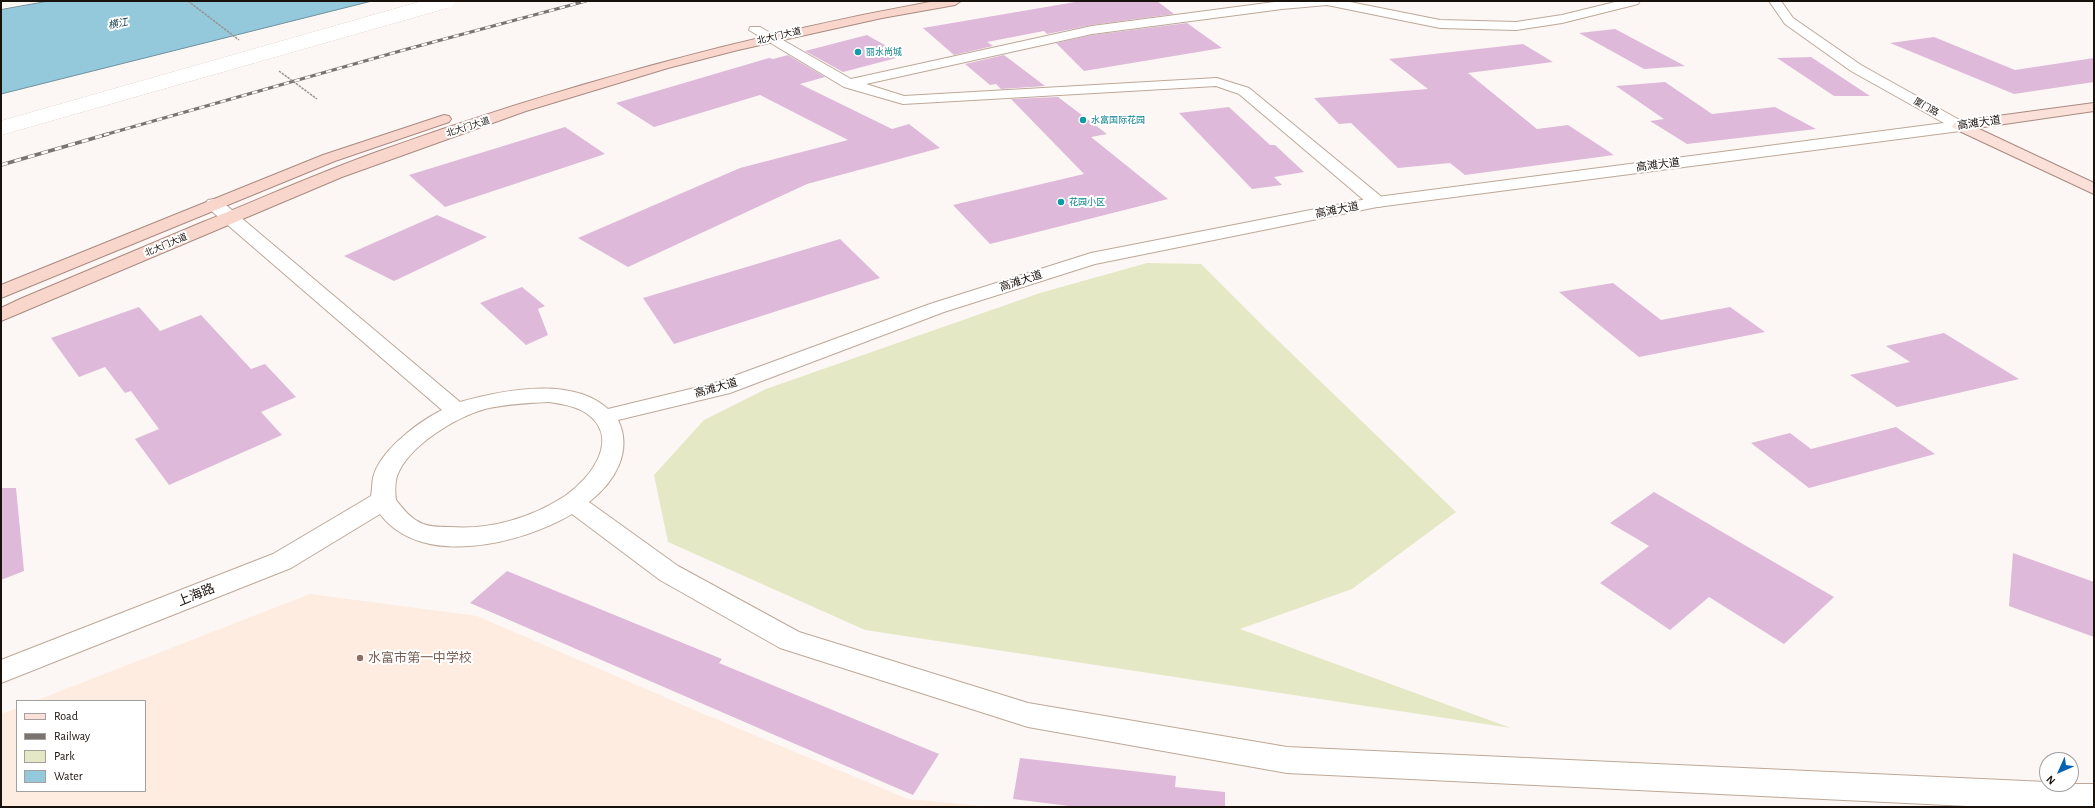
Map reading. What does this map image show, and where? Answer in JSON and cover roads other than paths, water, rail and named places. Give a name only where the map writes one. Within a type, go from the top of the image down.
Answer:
[{"type":"highway","name":"北大门大道","points":[[1,292],[329,158],[454,115],[636,60],[755,30],[893,1]]},
{"type":"highway","name":"北大门大道","points":[[1,315],[230,218],[351,168],[414,144],[605,83],[770,38],[955,1]]},
{"type":"main road","points":[[1,118],[417,1]]},
{"type":"main road","points":[[1,128],[447,1]]},
{"type":"main road","points":[[849,84],[1092,30],[1282,5],[1328,1],[1440,24],[1516,26],[1562,19],[1634,1]]},
{"type":"main road","name":"厦门路","points":[[1775,1],[1789,21],[1856,68],[1960,126],[2094,189]]},
{"type":"main road","points":[[755,30],[849,84],[903,100],[1217,82],[1244,91],[1269,110],[1377,202]]},
{"type":"main road","name":"高滩大道","points":[[603,417],[722,388],[937,308],[1091,259],[1377,202],[1960,126],[2094,107]]},
{"type":"main road","points":[[214,204],[457,411]]},
{"type":"main road","points":[[549,395],[576,400],[596,409],[603,417],[609,423],[615,441],[610,461],[596,482],[573,502],[538,521],[498,533],[457,538],[422,533],[396,520],[384,500],[385,477],[400,452],[425,430],[457,411],[489,402],[520,396],[549,395]]},
{"type":"main road","name":"上海路","points":[[1,672],[282,560],[384,500]]},
{"type":"main road","points":[[573,502],[669,573],[790,640],[1028,715],[1287,760],[2094,798]]},
{"type":"water","name":"横江","points":[[49,1],[372,1],[1,94],[1,10]]},
{"type":"railway","points":[[104,135],[400,51],[586,1]]},
{"type":"railway","points":[[1,165],[108,134]]},
{"type":"place","name":"丽水尚城","points":[[858,52]]},
{"type":"place","name":"水富国际花园","points":[[1083,120]]},
{"type":"place","name":"花园小区","points":[[1061,202]]},
{"type":"place","name":"水富市第一中学校","points":[[360,658]]}]
